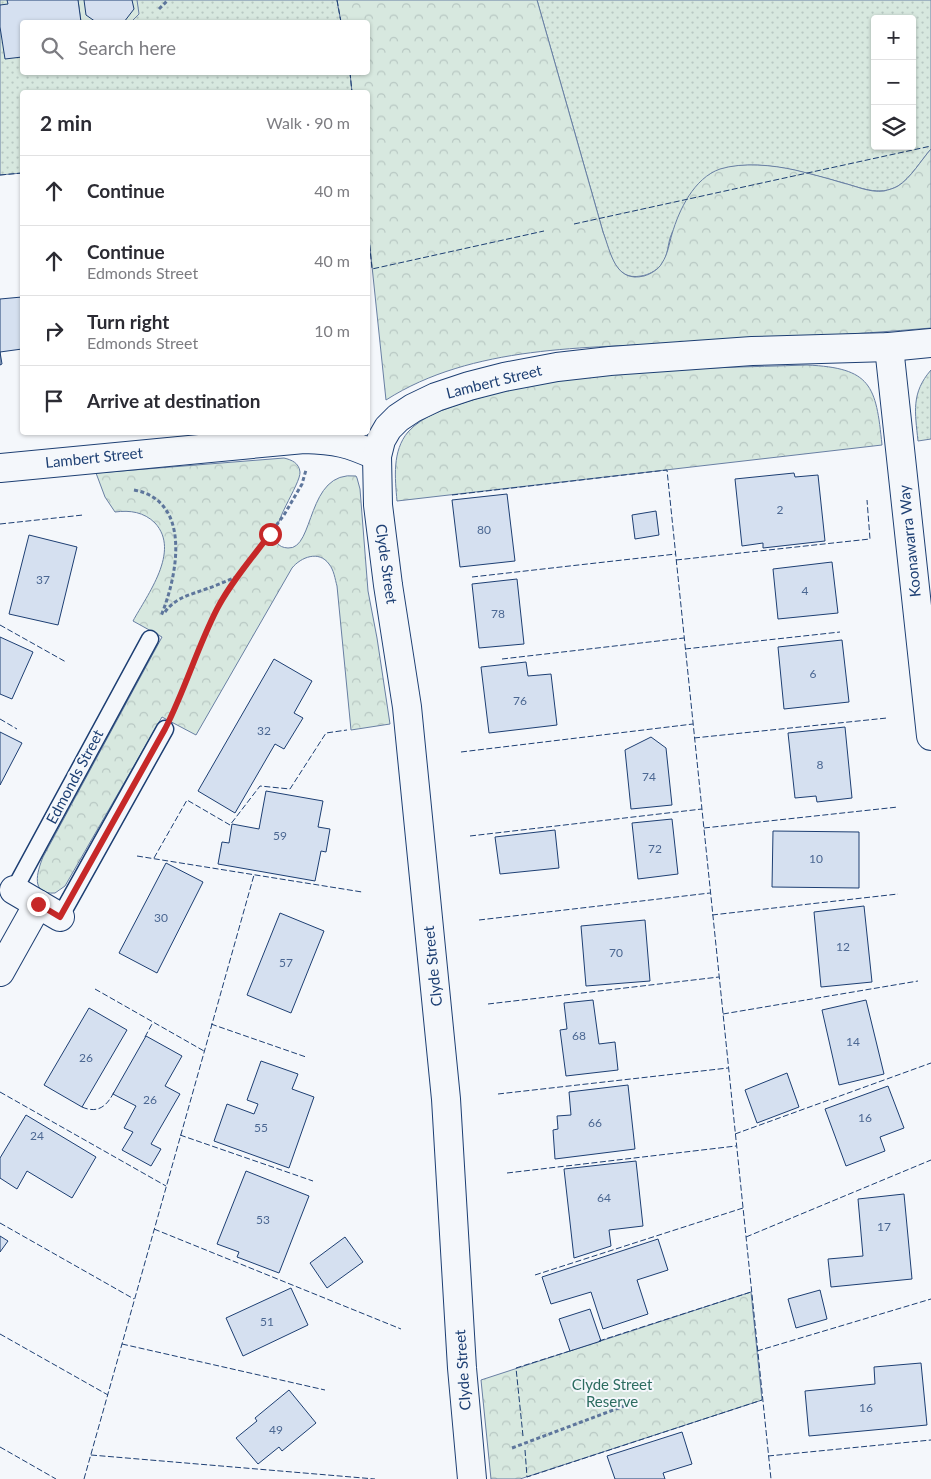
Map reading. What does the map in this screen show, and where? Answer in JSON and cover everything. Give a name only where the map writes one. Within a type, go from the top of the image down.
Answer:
[{"type":"street","name":"Lambert Street","points":[[0,468],[304,439],[337,440],[354,445],[377,456],[381,440],[388,428],[398,418],[413,408],[469,386],[504,376],[556,367],[610,361],[752,351],[889,347],[931,343]]},
{"type":"street","name":"Koonawarra Way","points":[[889,347],[931,736]]},
{"type":"street","name":"Clyde Street","points":[[377,456],[378,505],[407,707],[445,1089],[462,1368],[472,1479]]},
{"type":"street","name":"Edmonds Street","points":[[14,890],[49,910]]},
{"type":"street","points":[[0,972],[49,910]]},
{"type":"lane","name":"Edmonds Street","points":[[14,890],[150,639]]},
{"type":"lane","points":[[49,910],[165,729]]},
{"type":"path","points":[[159,9],[168,0]]},
{"type":"path","points":[[165,729],[176,708],[216,610],[238,576],[275,528],[302,484],[307,466],[304,439]]},
{"type":"path","points":[[132,489],[152,496],[167,512],[177,547],[174,574],[161,617],[150,639]]},
{"type":"path","points":[[161,617],[170,605],[182,597],[205,590],[238,576]]},
{"type":"path","points":[[512,1448],[632,1403]]},
{"type":"green space","points":[[0,0],[337,0],[341,20],[20,20],[20,75],[350,75],[352,90],[20,90],[20,173],[0,175]]},
{"type":"green space","points":[[78,0],[137,0],[139,14],[133,20],[81,20]]},
{"type":"green space","points":[[337,0],[537,0],[603,232],[612,257],[620,271],[634,277],[649,274],[661,265],[667,253],[683,205],[695,187],[711,173],[720,169],[738,165],[777,167],[807,173],[868,190],[884,191],[902,183],[931,149],[931,328],[808,337],[609,346],[531,353],[492,359],[455,369],[419,382],[386,400],[370,247],[370,90],[352,90],[350,75],[370,75],[370,20],[341,20]]},
{"type":"green space","points":[[537,0],[931,0],[931,149],[902,183],[891,189],[876,191],[808,173],[775,167],[758,165],[726,168],[710,174],[690,203],[672,233],[664,261],[657,269],[646,275],[632,276],[619,270],[611,256]]},
{"type":"green space","points":[[807,365],[845,370],[857,376],[866,384],[873,394],[877,408],[882,445],[397,501],[396,465],[399,448],[403,439],[421,421],[461,404],[510,390],[594,376],[679,369]]},
{"type":"green space","points":[[931,370],[931,439],[918,441],[917,395]]},
{"type":"green space","points":[[284,458],[295,462],[300,472],[277,527],[276,537],[279,545],[288,548],[297,545],[303,537],[313,511],[328,485],[340,477],[356,476],[357,478],[360,489],[368,591],[390,724],[351,730],[335,578],[331,566],[325,560],[315,556],[305,558],[292,568],[196,735],[162,717],[65,886],[55,893],[47,893],[42,890],[37,881],[43,857],[162,637],[133,621],[159,573],[165,546],[162,534],[155,523],[146,516],[126,511],[115,512],[105,497],[96,473]]},
{"type":"green space","name":"Clyde Street Reserve","points":[[751,1292],[762,1400],[520,1479],[491,1479],[481,1380]]},
{"type":"building","points":[[7,0],[78,0],[81,20],[20,20],[20,57],[5,59],[0,27],[0,5],[8,4]]},
{"type":"building","points":[[84,0],[132,0],[134,9],[126,20],[93,20],[86,15]]},
{"type":"building","points":[[20,297],[20,349],[0,352],[0,299]]},
{"type":"building","points":[[794,473],[795,477],[818,475],[825,541],[763,548],[763,543],[742,546],[735,479]]},
{"type":"building","points":[[507,494],[515,561],[460,567],[452,500]]},
{"type":"building","points":[[656,511],[659,535],[635,539],[632,515]]},
{"type":"building","points":[[29,535],[77,547],[58,625],[9,614]]},
{"type":"building","points":[[832,562],[838,613],[778,619],[773,569]]},
{"type":"building","points":[[517,579],[524,644],[479,648],[472,584]]},
{"type":"building","points":[[0,637],[33,652],[12,699],[0,694]]},
{"type":"building","points":[[842,640],[849,702],[784,709],[778,647]]},
{"type":"building","points":[[274,659],[312,681],[294,713],[303,718],[284,749],[275,744],[235,813],[198,791]]},
{"type":"building","points":[[526,662],[528,676],[551,674],[557,725],[489,733],[481,667]]},
{"type":"building","points":[[845,727],[852,798],[817,802],[816,796],[795,798],[788,733]]},
{"type":"building","points":[[0,732],[22,743],[0,785]]},
{"type":"building","points":[[651,737],[666,748],[672,805],[631,809],[625,750]]},
{"type":"building","points":[[266,791],[323,801],[318,827],[330,829],[326,852],[321,851],[315,881],[218,864],[222,842],[229,843],[232,824],[259,829]]},
{"type":"building","points":[[672,819],[678,874],[638,879],[632,823]]},
{"type":"building","points":[[555,830],[559,868],[500,874],[495,837]]},
{"type":"building","points":[[773,831],[859,832],[859,888],[772,887]]},
{"type":"building","points":[[166,863],[203,882],[157,973],[119,953]]},
{"type":"building","points":[[864,906],[872,982],[821,987],[814,912]]},
{"type":"building","points":[[280,913],[324,931],[291,1013],[247,995]]},
{"type":"building","points":[[645,920],[650,981],[586,986],[581,926]]},
{"type":"building","points":[[593,1000],[599,1044],[615,1042],[618,1070],[566,1076],[560,1030],[567,1029],[564,1003]]},
{"type":"building","points":[[866,1000],[884,1074],[839,1085],[822,1010]]},
{"type":"building","points":[[89,1008],[127,1030],[82,1107],[44,1085]]},
{"type":"building","points":[[146,1036],[182,1056],[165,1086],[180,1094],[151,1144],[161,1149],[151,1166],[122,1150],[133,1132],[124,1128],[136,1106],[113,1094]]},
{"type":"building","points":[[261,1061],[298,1074],[292,1089],[314,1097],[289,1168],[214,1141],[227,1104],[254,1114],[258,1104],[247,1100]]},
{"type":"building","points":[[787,1073],[799,1107],[757,1123],[745,1090]]},
{"type":"building","points":[[628,1085],[635,1149],[555,1159],[553,1130],[558,1129],[557,1116],[571,1115],[569,1092]]},
{"type":"building","points":[[888,1086],[904,1128],[880,1137],[885,1151],[846,1166],[825,1109]]},
{"type":"building","points":[[26,1115],[96,1157],[72,1198],[27,1171],[17,1189],[0,1178],[0,1158]]},
{"type":"building","points":[[636,1161],[643,1226],[609,1230],[611,1246],[574,1258],[564,1169]]},
{"type":"building","points":[[246,1171],[309,1196],[279,1273],[237,1257],[239,1252],[217,1244]]},
{"type":"building","points":[[904,1194],[912,1279],[831,1287],[828,1259],[863,1256],[858,1199]]},
{"type":"building","points":[[0,1236],[8,1241],[0,1252]]},
{"type":"building","points":[[345,1237],[363,1262],[327,1288],[310,1263]]},
{"type":"building","points":[[658,1239],[668,1270],[637,1280],[648,1314],[603,1329],[591,1292],[551,1304],[542,1277]]},
{"type":"building","points":[[291,1288],[308,1325],[243,1356],[226,1318]]},
{"type":"building","points":[[820,1290],[827,1319],[796,1328],[788,1299]]},
{"type":"building","points":[[590,1309],[601,1341],[570,1351],[559,1319]]},
{"type":"building","points":[[921,1363],[927,1425],[809,1436],[805,1391],[875,1384],[874,1367]]},
{"type":"building","points":[[289,1390],[316,1423],[282,1451],[279,1447],[258,1464],[236,1438],[257,1421],[255,1418]]},
{"type":"building","points":[[682,1432],[692,1464],[663,1473],[665,1479],[615,1479],[607,1456]]},
{"type":"fence","points":[[337,0],[341,20]]},
{"type":"fence","points":[[350,75],[352,90]]},
{"type":"fence","points":[[574,224],[931,146]]},
{"type":"fence","points":[[0,175],[20,173]]},
{"type":"fence","points":[[370,248],[372,269],[544,231]]},
{"type":"fence","points":[[452,495],[667,470],[771,1479]]},
{"type":"fence","points":[[676,560],[870,539],[867,500]]},
{"type":"fence","points":[[0,524],[83,515]]},
{"type":"fence","points":[[472,577],[676,554]]},
{"type":"fence","points":[[0,625],[66,662]]},
{"type":"fence","points":[[685,649],[840,632]]},
{"type":"fence","points":[[502,659],[684,638]]},
{"type":"fence","points":[[694,738],[887,718]]},
{"type":"fence","points":[[0,719],[17,729]]},
{"type":"fence","points":[[461,752],[693,724]]},
{"type":"fence","points":[[154,858],[187,800],[230,825],[260,786],[290,789],[326,733],[347,730]]},
{"type":"fence","points":[[704,828],[898,807]]},
{"type":"fence","points":[[470,836],[702,809]]},
{"type":"fence","points":[[137,856],[362,892]]},
{"type":"fence","points":[[84,1479],[254,875]]},
{"type":"fence","points":[[479,920],[710,893]]},
{"type":"fence","points":[[712,915],[898,894]]},
{"type":"fence","points":[[488,1004],[719,977]]},
{"type":"fence","points":[[723,1014],[918,981]]},
{"type":"fence","points":[[95,989],[204,1051]]},
{"type":"fence","points":[[145,1037],[153,1022]]},
{"type":"fence","points":[[211,1024],[306,1057]]},
{"type":"fence","points":[[735,1134],[931,1063]]},
{"type":"fence","points":[[498,1094],[728,1068]]},
{"type":"fence","points":[[0,1092],[166,1186]]},
{"type":"fence","points":[[82,1107],[93,1110],[97,1109],[105,1105],[114,1092]]},
{"type":"fence","points":[[180,1135],[313,1181]]},
{"type":"fence","points":[[507,1173],[736,1146]]},
{"type":"fence","points":[[746,1237],[931,1160]]},
{"type":"fence","points":[[535,1275],[743,1208]]},
{"type":"fence","points":[[0,1223],[134,1299]]},
{"type":"fence","points":[[154,1229],[401,1329]]},
{"type":"fence","points":[[599,1341],[751,1292]]},
{"type":"fence","points":[[757,1351],[931,1299]]},
{"type":"fence","points":[[0,1334],[108,1395]]},
{"type":"fence","points":[[122,1344],[325,1390]]},
{"type":"fence","points":[[523,1436],[516,1368],[573,1350]]},
{"type":"fence","points":[[525,1450],[527,1477],[762,1400]]},
{"type":"fence","points":[[768,1456],[931,1440]]},
{"type":"fence","points":[[0,1447],[56,1479]]},
{"type":"fence","points":[[91,1455],[375,1479]]},
{"type":"route","points":[[38,904],[60,917],[176,708],[216,610],[228,589],[270,534]]}]
